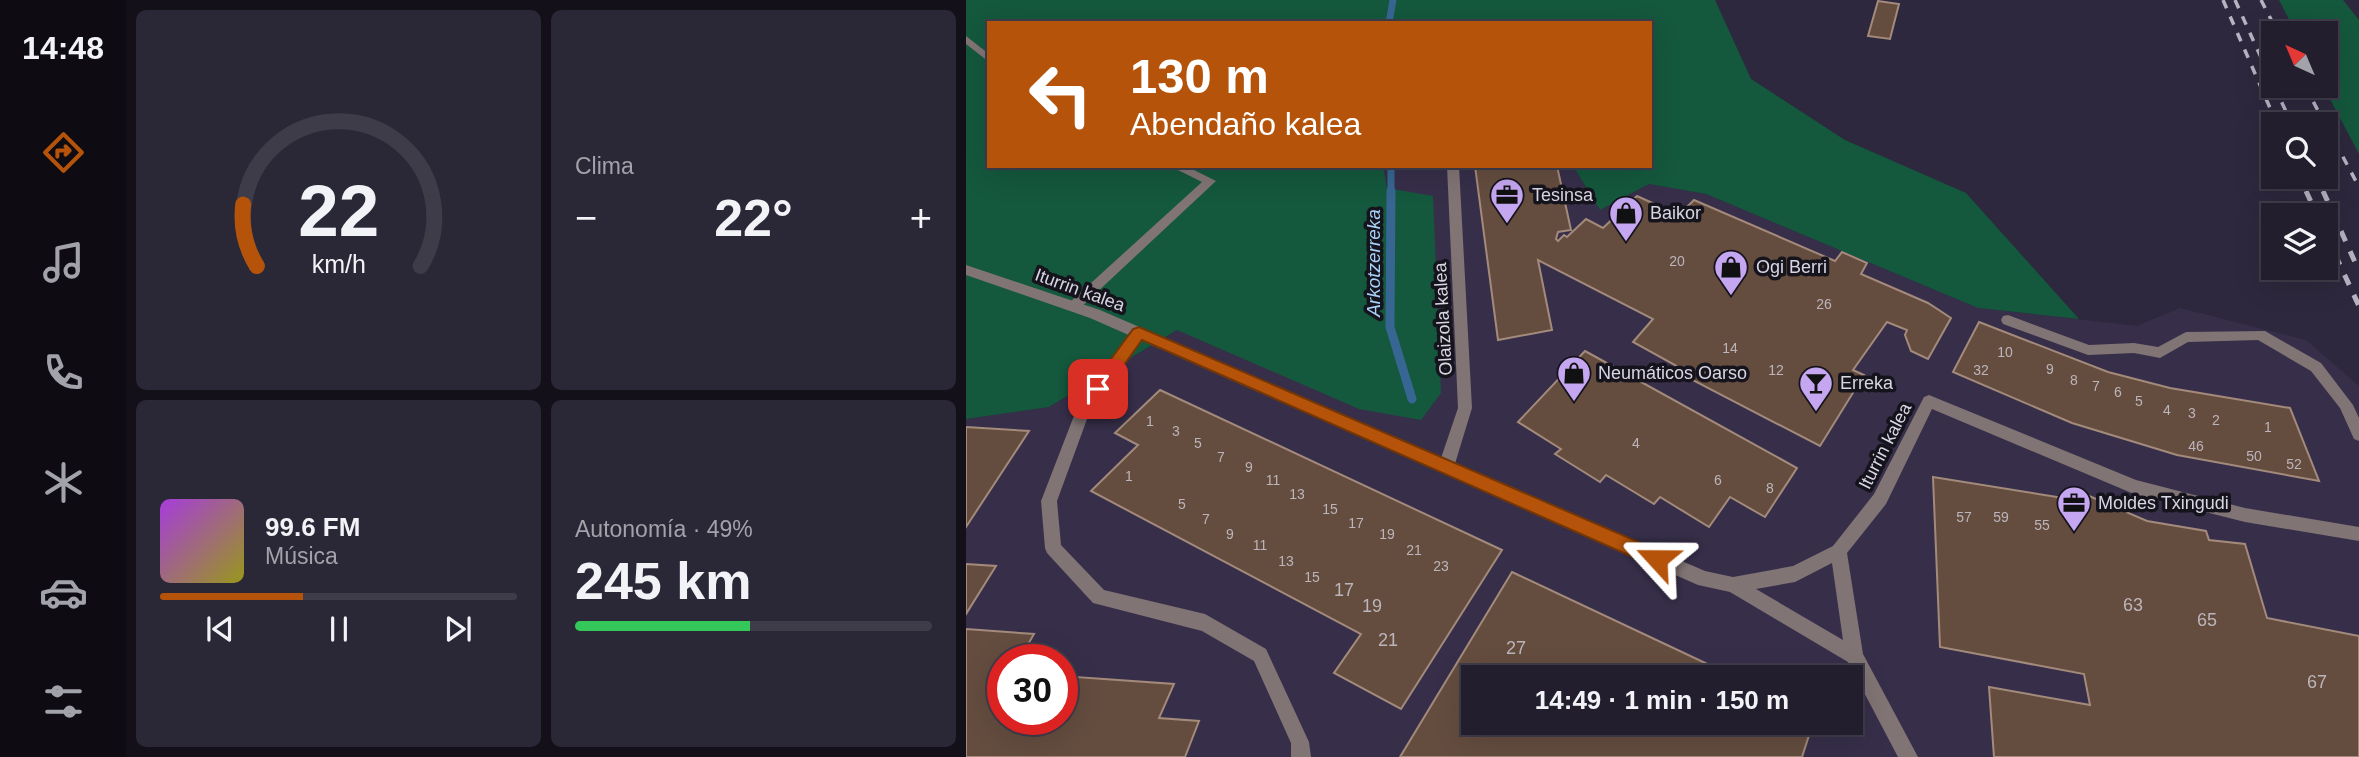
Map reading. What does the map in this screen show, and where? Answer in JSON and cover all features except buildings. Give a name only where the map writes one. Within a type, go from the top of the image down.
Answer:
[{"type":"street","points":[[966,39],[987,57]]},
{"type":"street","points":[[1073,306],[1210,181],[1180,168]]},
{"type":"street","name":"Olaizola kalea","points":[[1446,467],[1465,408],[1453,168]]},
{"type":"street","name":"Iturrin kalea","points":[[966,270],[1073,306],[1139,333],[1704,579],[1733,585],[1795,574],[1839,551],[1880,499],[1929,401],[2134,487],[2245,515],[2359,534]]},
{"type":"street","points":[[2008,320],[2088,350],[2133,348],[2160,353],[2186,337],[2260,335],[2316,368],[2346,405],[2359,435]]},
{"type":"street","points":[[1139,333],[1084,408],[1049,501],[1053,548],[1099,597],[1205,623],[1260,655],[1300,742],[1301,757]]},
{"type":"street","points":[[1839,551],[1854,656],[1908,757]]},
{"type":"street","points":[[1733,585],[1854,656]]},
{"type":"shaded area","points":[[1383,168],[1574,168],[1600,210],[1649,184],[1706,194],[1978,308],[2137,326],[2180,308],[2306,340],[2359,386],[2359,757],[966,757],[966,419],[1049,407],[1214,308],[1400,263]]},
{"type":"green space","points":[[966,0],[1715,0],[1751,79],[1845,140],[1966,193],[2079,319],[1978,308],[1706,194],[1649,184],[1600,210],[1574,168],[1652,168],[1652,21],[987,21],[987,168],[1383,168],[1387,188],[1433,196],[1441,393],[1421,420],[1359,409],[1177,330],[1049,407],[966,419]]},
{"type":"green space","points":[[2279,0],[2343,0],[2359,20],[2359,154],[2329,98],[2338,98],[2338,21],[2290,21]]},
{"type":"waterway","name":"Arkotzerreka","points":[[1389,21],[1393,0]]},
{"type":"waterway","name":"Arkotzerreka","points":[[1391,168],[1391,191]]},
{"type":"waterway","name":"Arkotzerreka","points":[[1391,191],[1390,327],[1412,399]]},
{"type":"railway","points":[[2223,0],[2272,112]]},
{"type":"railway","points":[[2235,0],[2261,57]]},
{"type":"railway","points":[[2261,0],[2272,21]]},
{"type":"railway","points":[[2280,98],[2286,112]]},
{"type":"railway","points":[[2311,98],[2319,112]]},
{"type":"railway","points":[[2338,148],[2359,187]]},
{"type":"railway","points":[[2305,189],[2307,193]]},
{"type":"railway","points":[[2321,189],[2323,193]]},
{"type":"railway","points":[[2306,191],[2312,203]]},
{"type":"railway","points":[[2323,191],[2359,271]]},
{"type":"railway","points":[[2338,261],[2359,306]]},
{"type":"place","name":"Tesinsa","points":[[1507,225]]},
{"type":"place","name":"Baikor","points":[[1626,243]]},
{"type":"place","name":"Ogi Berri","points":[[1731,297]]},
{"type":"place","name":"Neumáticos Oarso","points":[[1574,403]]},
{"type":"place","name":"Erreka","points":[[1816,413]]},
{"type":"place","name":"Moldes Txingudi","points":[[2074,533]]},
{"type":"route","points":[[1098,389],[1139,333],[1657,559]]}]
